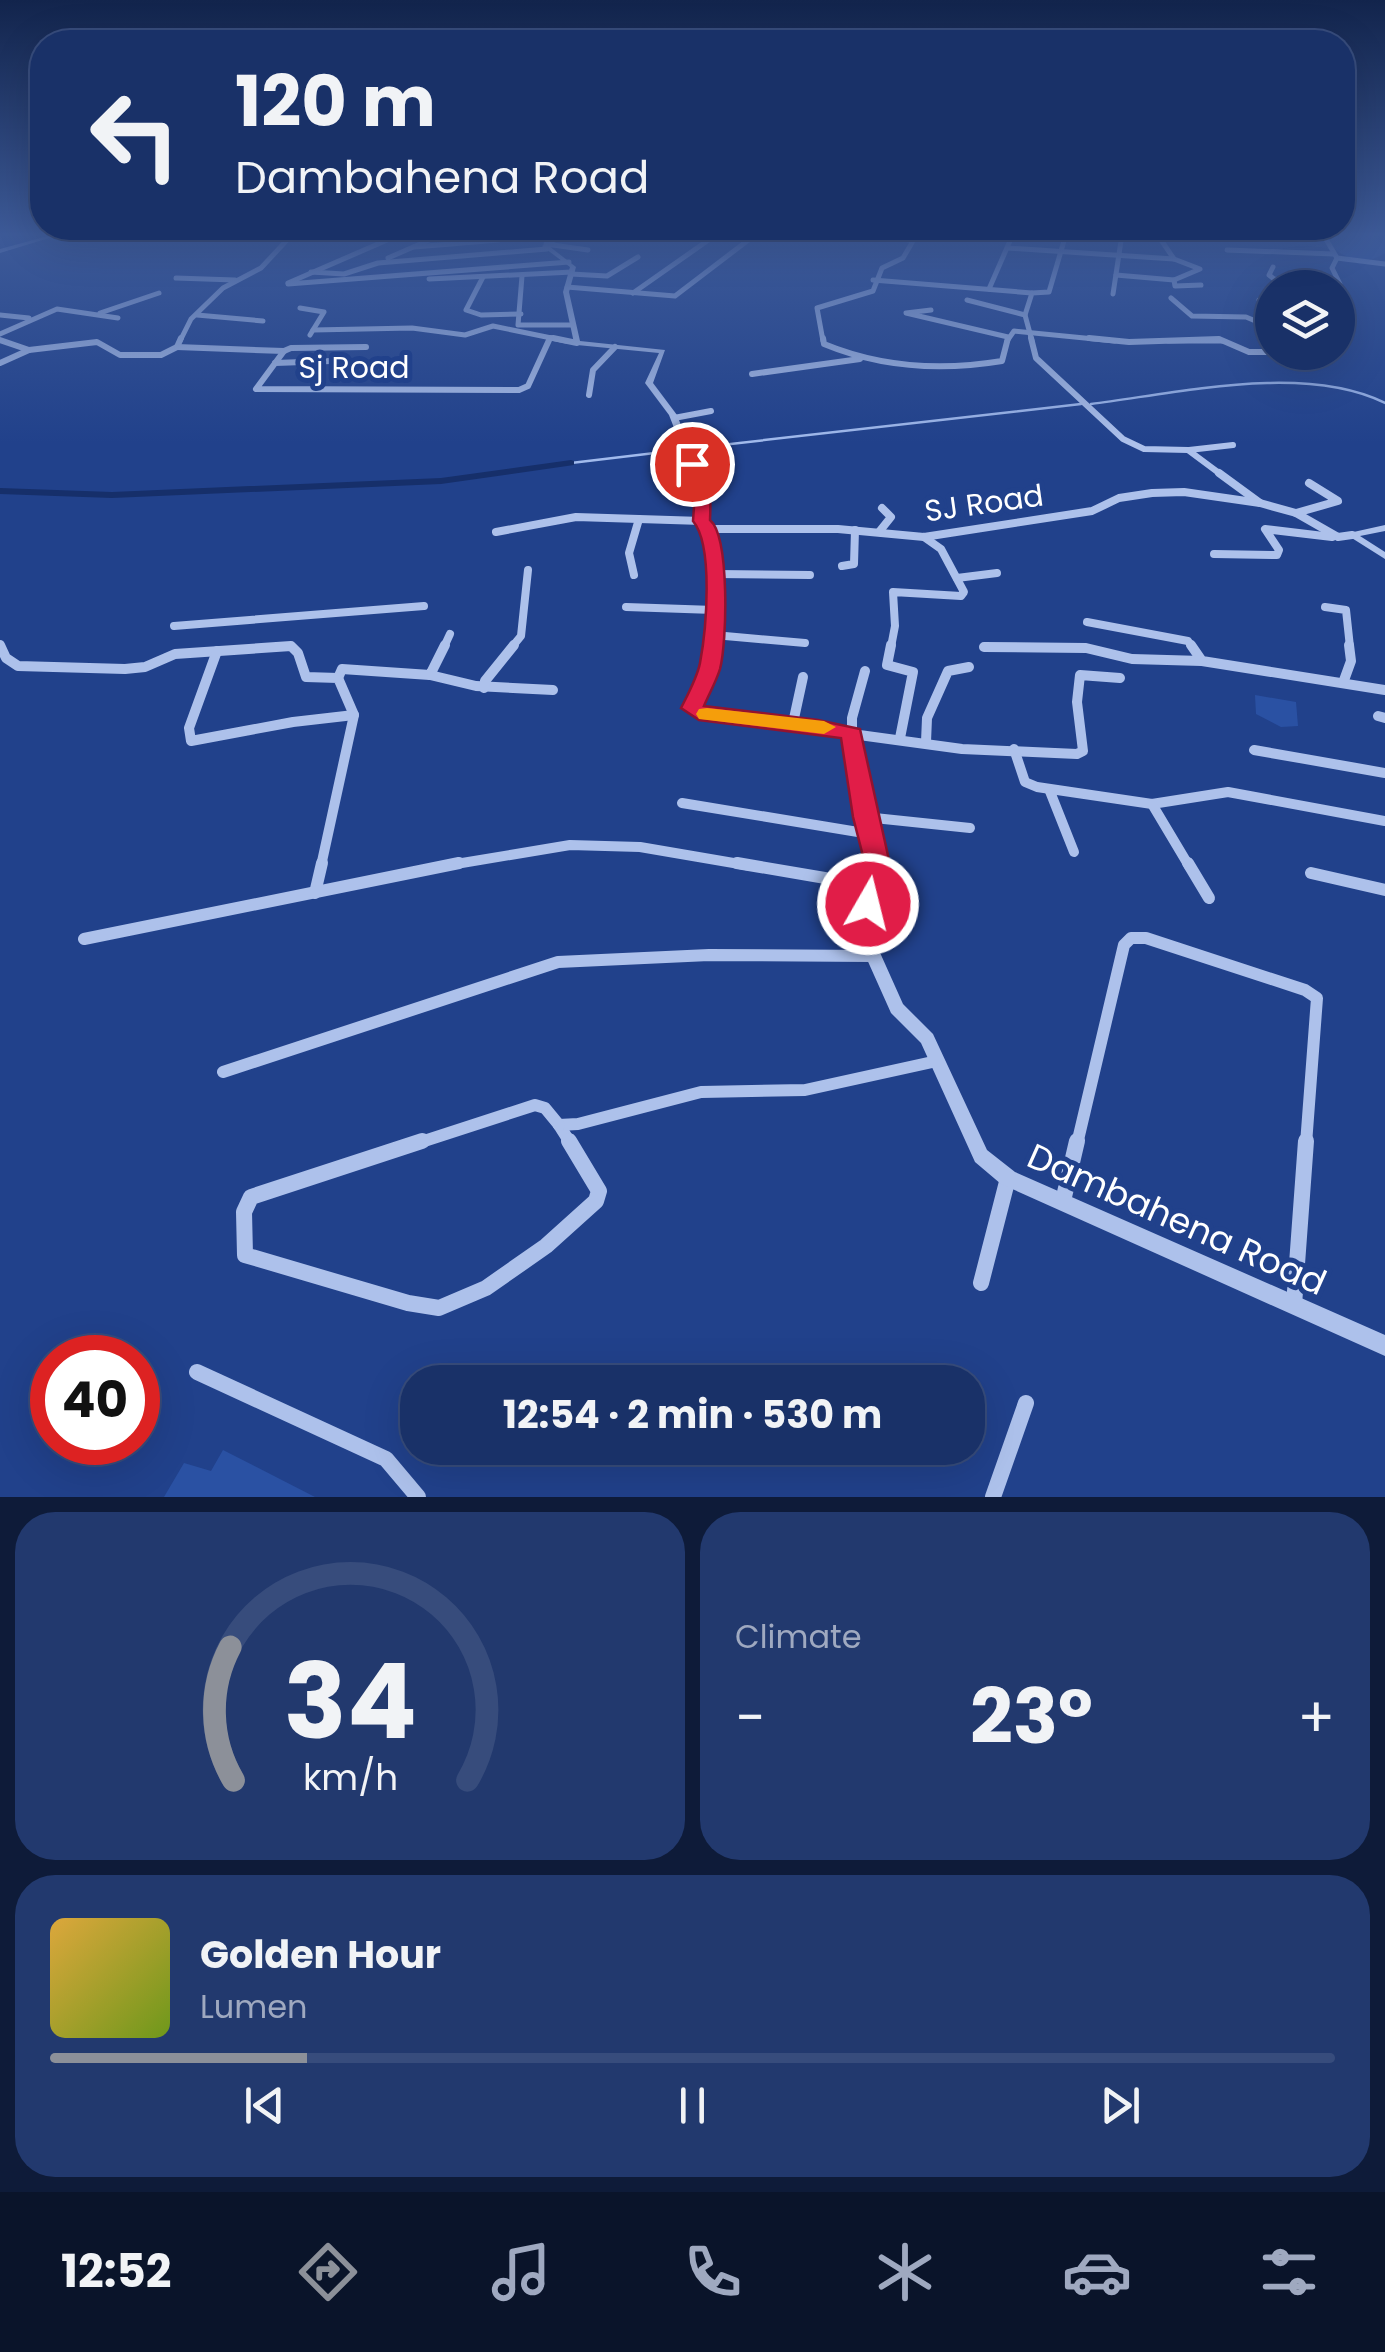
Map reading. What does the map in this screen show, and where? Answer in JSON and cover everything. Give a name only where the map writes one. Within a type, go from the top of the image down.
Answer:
[{"type":"street","points":[[94,314],[125,304]]},
{"type":"street","points":[[177,347],[196,315],[209,304]]},
{"type":"street","points":[[470,304],[466,310],[481,314],[521,314]]},
{"type":"street","points":[[521,304],[518,325],[572,325]]},
{"type":"street","points":[[568,304],[577,343],[663,351],[649,383],[674,418],[703,492],[716,574],[710,668],[692,708],[699,713],[900,738],[962,750],[1078,754],[1083,751],[1084,726],[1076,686],[1080,675],[1120,678]]},
{"type":"street","points":[[833,304],[816,308],[824,344],[860,359]]},
{"type":"street","points":[[982,304],[1025,315]]},
{"type":"street","points":[[1029,304],[1025,315],[1036,358],[1123,439],[1144,449],[1233,445]]},
{"type":"street","points":[[1178,304],[1192,316],[1246,317],[1255,321]]},
{"type":"street","name":"Sj Road","points":[[300,308],[324,312],[312,332],[412,328],[465,335],[493,326],[577,343]]},
{"type":"street","points":[[0,315],[30,318],[66,309],[118,318]]},
{"type":"street","points":[[931,310],[906,313],[1008,336]]},
{"type":"street","points":[[196,315],[263,321]]},
{"type":"street","points":[[1,340],[30,318]]},
{"type":"street","points":[[752,374],[860,359],[957,366],[986,364],[1002,361],[1008,336],[1014,331],[1129,342],[1219,340],[1255,353]]},
{"type":"street","name":"Sj Road","points":[[366,347],[284,351],[256,388],[519,390],[528,386],[550,338]]},
{"type":"street","points":[[1,340],[30,350]]},
{"type":"street","points":[[0,363],[30,350],[97,342],[111,353],[148,357],[177,347],[284,351]]},
{"type":"street","points":[[589,395],[592,370],[616,347]]},
{"type":"street","points":[[275,362],[331,361]]},
{"type":"street","points":[[674,418],[712,411]]},
{"type":"street","points":[[1188,450],[1260,503],[1296,513],[1338,537]]},
{"type":"street","points":[[1296,513],[1338,501],[1309,483]]},
{"type":"street","name":"SJ Road","points":[[496,532],[576,516],[924,537],[1092,511],[1119,498],[1152,493],[1184,492],[1260,503]]},
{"type":"street","points":[[878,532],[891,517],[882,508]]},
{"type":"street","points":[[634,575],[629,553],[639,519]]},
{"type":"street","points":[[1214,554],[1277,555],[1279,550],[1265,529],[1338,537],[1385,528]]},
{"type":"street","points":[[842,566],[854,564],[855,530]]},
{"type":"street","points":[[1352,535],[1385,556]]},
{"type":"street","points":[[900,738],[913,672],[887,665],[894,626],[893,592],[961,596],[964,592],[940,549],[924,537]]},
{"type":"street","points":[[484,688],[484,681],[521,636],[528,570]]},
{"type":"street","points":[[957,578],[997,573]]},
{"type":"street","points":[[716,574],[810,575]]},
{"type":"street","points":[[174,626],[424,606]]},
{"type":"street","points":[[626,606],[714,610]]},
{"type":"street","points":[[1325,607],[1346,610],[1351,661],[1343,683]]},
{"type":"street","points":[[1087,622],[1188,641],[1202,661]]},
{"type":"street","points":[[430,676],[450,634]]},
{"type":"street","points":[[714,635],[805,643]]},
{"type":"street","points":[[0,645],[6,658],[18,666],[125,669],[145,667],[170,655],[291,646],[298,653],[306,676],[315,680],[338,678]]},
{"type":"street","points":[[984,648],[1086,648],[1132,659],[1202,661],[1290,672],[1385,690]]},
{"type":"street","points":[[217,651],[189,728],[190,740],[257,731],[321,716],[354,715]]},
{"type":"street","points":[[926,742],[926,718],[948,671],[969,668]]},
{"type":"street","points":[[315,893],[354,715],[338,678],[342,669],[430,676],[484,688],[553,690]]},
{"type":"street","points":[[852,734],[852,718],[865,671]]},
{"type":"street","points":[[794,724],[803,676]]},
{"type":"street","name":"Dambahena Road","points":[[852,734],[876,860],[863,924],[872,956],[898,1008],[926,1039],[981,1156],[1008,1178],[1385,1346]]},
{"type":"street","points":[[1014,749],[1025,782],[1048,790],[1152,804],[1228,792],[1385,821]]},
{"type":"street","points":[[1254,750],[1385,773]]},
{"type":"street","points":[[1048,790],[1074,852]]},
{"type":"street","points":[[682,803],[870,834]]},
{"type":"street","points":[[1152,804],[1209,898]]},
{"type":"street","points":[[865,817],[970,828]]},
{"type":"street","points":[[84,939],[394,874],[570,844],[640,847],[872,886]]},
{"type":"street","points":[[1311,873],[1385,890]]},
{"type":"street","points":[[1063,1201],[1124,945],[1132,938],[1146,938],[1305,990],[1317,998],[1294,1305]]},
{"type":"street","points":[[223,1072],[558,962],[709,955],[872,956]]},
{"type":"street","points":[[560,1125],[700,1092],[805,1090],[937,1061]]},
{"type":"street","points":[[534,1105],[545,1108],[560,1125],[599,1191],[596,1201],[546,1246],[486,1288],[439,1308],[408,1303],[245,1256],[244,1212],[251,1197],[534,1105]]},
{"type":"street","points":[[981,1283],[1008,1178]]},
{"type":"street","points":[[198,1372],[386,1459],[418,1497]]},
{"type":"street","points":[[993,1497],[1026,1404]]},
{"type":"shaded area","points":[[1255,695],[1296,702],[1298,726],[1281,727],[1256,714]]},
{"type":"shaded area","points":[[223,1450],[315,1497],[164,1497],[184,1463],[211,1471]]},
{"type":"waterway","points":[[1091,404],[1201,388],[1279,383],[1353,391],[1385,403]]},
{"type":"waterway","points":[[695,448],[1081,404]]},
{"type":"waterway","points":[[571,463],[680,450]]},
{"type":"waterway","points":[[0,491],[112,495],[441,481],[571,463]]},
{"type":"slow traffic","points":[[707,714],[824,727]]},
{"type":"route","points":[[692,464],[703,492],[702,521],[710,528],[716,594],[710,668],[692,708],[699,713],[818,726],[852,734],[876,860],[868,904]]}]
